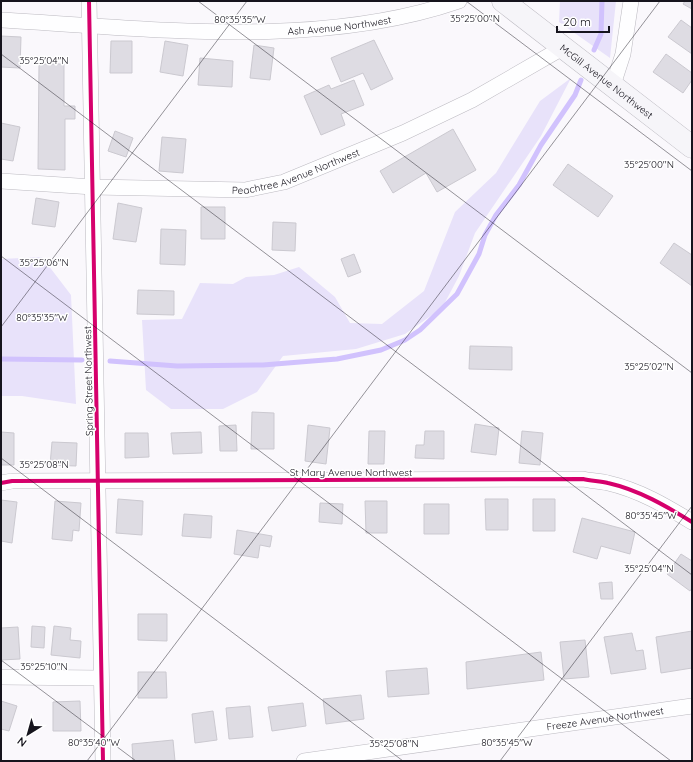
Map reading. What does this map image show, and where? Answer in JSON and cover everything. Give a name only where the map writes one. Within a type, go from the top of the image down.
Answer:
[{"type":"street","name":"Spring Street Northwest","points":[[89,1],[98,480],[100,678],[103,761]]},
{"type":"street","name":"Ash Avenue Northwest","points":[[1,20],[207,31],[315,30],[379,23],[425,13],[459,1]]},
{"type":"street","name":"McGill Avenue Northwest","points":[[503,1],[613,85],[692,148]]},
{"type":"street","points":[[613,85],[623,54],[631,1]]},
{"type":"street","name":"Peachtree Avenue Northwest","points":[[1,181],[93,187],[245,190],[284,182],[410,130],[472,100],[564,47]]},
{"type":"street","name":"St Mary Avenue Northwest","points":[[1,483],[12,481],[98,480],[583,479],[608,483],[643,495],[661,503],[692,522]]},
{"type":"street","points":[[1,677],[100,678]]},
{"type":"street","name":"Freeze Avenue Northwest","points":[[304,761],[692,706]]},
{"type":"shaded area","points":[[560,1],[616,1],[610,58],[559,22]]},
{"type":"shaded area","points":[[571,78],[541,136],[475,233],[459,276],[442,308],[405,334],[356,349],[283,356],[257,392],[223,409],[171,409],[146,390],[142,320],[182,319],[200,283],[233,284],[246,277],[274,275],[299,267],[335,297],[350,323],[382,324],[424,291],[455,212],[496,173],[540,101]]},
{"type":"shaded area","points":[[42,257],[71,295],[76,404],[22,396],[1,396],[1,259]]},
{"type":"building","points":[[685,1],[692,1],[692,9],[683,4]]},
{"type":"building","points":[[681,20],[692,28],[692,54],[668,37]]},
{"type":"building","points":[[1,36],[21,37],[20,68],[1,67]]},
{"type":"building","points":[[374,40],[393,79],[371,90],[363,73],[341,82],[331,58]]},
{"type":"building","points":[[111,41],[132,41],[132,73],[110,73]]},
{"type":"building","points":[[165,41],[188,45],[183,76],[160,72]]},
{"type":"building","points":[[254,45],[274,48],[270,80],[250,78]]},
{"type":"building","points":[[666,54],[692,73],[692,80],[683,93],[653,72]]},
{"type":"building","points":[[200,58],[233,61],[232,87],[198,85]]},
{"type":"building","points":[[39,64],[64,64],[64,106],[75,106],[75,119],[65,119],[65,170],[38,169]]},
{"type":"building","points":[[354,80],[364,105],[341,114],[345,125],[321,135],[304,96],[329,85],[331,89]]},
{"type":"building","points":[[1,123],[20,127],[13,161],[1,159]]},
{"type":"building","points":[[453,129],[476,170],[437,192],[426,173],[393,193],[380,171]]},
{"type":"building","points":[[115,131],[133,138],[126,157],[108,151]]},
{"type":"building","points":[[162,137],[186,139],[183,173],[159,171]]},
{"type":"building","points":[[568,164],[613,196],[598,217],[553,185]]},
{"type":"building","points":[[36,198],[59,202],[55,227],[32,224]]},
{"type":"building","points":[[118,203],[142,208],[136,242],[113,239]]},
{"type":"building","points":[[201,207],[225,207],[225,239],[201,239]]},
{"type":"building","points":[[273,222],[296,223],[295,251],[272,250]]},
{"type":"building","points":[[161,229],[186,230],[185,265],[160,264]]},
{"type":"building","points":[[674,243],[692,255],[692,286],[660,263]]},
{"type":"building","points":[[354,254],[361,272],[348,277],[341,259]]},
{"type":"building","points":[[138,290],[174,291],[174,315],[137,314]]},
{"type":"building","points":[[470,346],[512,347],[512,370],[469,369]]},
{"type":"building","points":[[252,412],[274,413],[274,449],[251,449]]},
{"type":"building","points":[[475,424],[499,428],[496,455],[471,452]]},
{"type":"building","points":[[236,425],[237,451],[220,451],[219,426]]},
{"type":"building","points":[[308,425],[330,428],[326,464],[305,461]]},
{"type":"building","points":[[369,431],[385,431],[384,464],[368,464]]},
{"type":"building","points":[[425,431],[444,431],[444,459],[415,458],[416,445],[424,445]]},
{"type":"building","points":[[522,431],[543,433],[540,465],[519,463]]},
{"type":"building","points":[[1,432],[14,433],[14,465],[1,465]]},
{"type":"building","points":[[201,432],[202,453],[173,454],[171,433]]},
{"type":"building","points":[[125,433],[148,433],[149,457],[125,458]]},
{"type":"building","points":[[52,442],[77,443],[76,466],[50,465]]},
{"type":"building","points":[[118,499],[143,501],[142,535],[116,533]]},
{"type":"building","points":[[485,499],[508,499],[508,530],[486,530]]},
{"type":"building","points":[[533,499],[555,499],[555,531],[533,531]]},
{"type":"building","points":[[1,500],[17,502],[12,543],[1,541]]},
{"type":"building","points":[[55,501],[81,503],[79,531],[73,530],[72,541],[52,539]]},
{"type":"building","points":[[365,501],[387,501],[387,533],[366,533]]},
{"type":"building","points":[[320,503],[343,504],[342,524],[319,522]]},
{"type":"building","points":[[424,504],[449,504],[449,534],[424,534]]},
{"type":"building","points":[[184,514],[212,516],[211,538],[182,536]]},
{"type":"building","points":[[582,518],[635,532],[630,554],[601,546],[597,559],[573,552]]},
{"type":"building","points":[[237,530],[272,536],[270,547],[260,545],[258,558],[234,554]]},
{"type":"building","points":[[681,554],[692,561],[692,588],[690,591],[667,574]]},
{"type":"building","points":[[612,582],[613,599],[601,599],[599,583]]},
{"type":"building","points":[[138,614],[167,614],[167,641],[138,640]]},
{"type":"building","points":[[32,626],[45,627],[44,648],[31,647]]},
{"type":"building","points":[[54,626],[71,628],[70,640],[81,641],[80,658],[51,655]]},
{"type":"building","points":[[18,627],[20,659],[1,660],[1,628]]},
{"type":"building","points":[[692,631],[692,668],[661,673],[656,637]]},
{"type":"building","points":[[632,633],[636,651],[643,650],[646,669],[611,674],[604,637]]},
{"type":"building","points":[[585,640],[589,677],[564,679],[560,642]]},
{"type":"building","points":[[541,652],[544,680],[467,689],[466,662]]},
{"type":"building","points":[[427,668],[429,694],[388,697],[386,671]]},
{"type":"building","points":[[138,672],[166,672],[167,698],[138,698]]},
{"type":"building","points":[[361,695],[364,719],[326,724],[323,699]]},
{"type":"building","points":[[1,701],[17,706],[9,731],[1,729]]},
{"type":"building","points":[[80,701],[81,731],[53,731],[53,702]]},
{"type":"building","points":[[303,703],[306,726],[272,731],[268,707]]},
{"type":"building","points":[[250,706],[253,737],[229,739],[226,708]]},
{"type":"building","points":[[213,711],[217,740],[195,743],[192,714]]},
{"type":"building","points":[[173,740],[175,761],[133,761],[132,744]]},
{"type":"waterway","points":[[594,50],[601,34],[602,1]]},
{"type":"waterway","points":[[110,361],[177,366],[263,365],[337,359],[381,350],[405,340],[420,330],[457,294],[479,254],[485,235],[496,215],[519,185],[541,145],[575,95],[581,80]]},
{"type":"waterway","points":[[1,359],[82,360]]},
{"type":"cycle path","points":[[89,1],[103,761]]},
{"type":"cycle path","points":[[1,483],[12,481],[583,479],[608,483],[631,490],[662,504],[692,522]]}]
